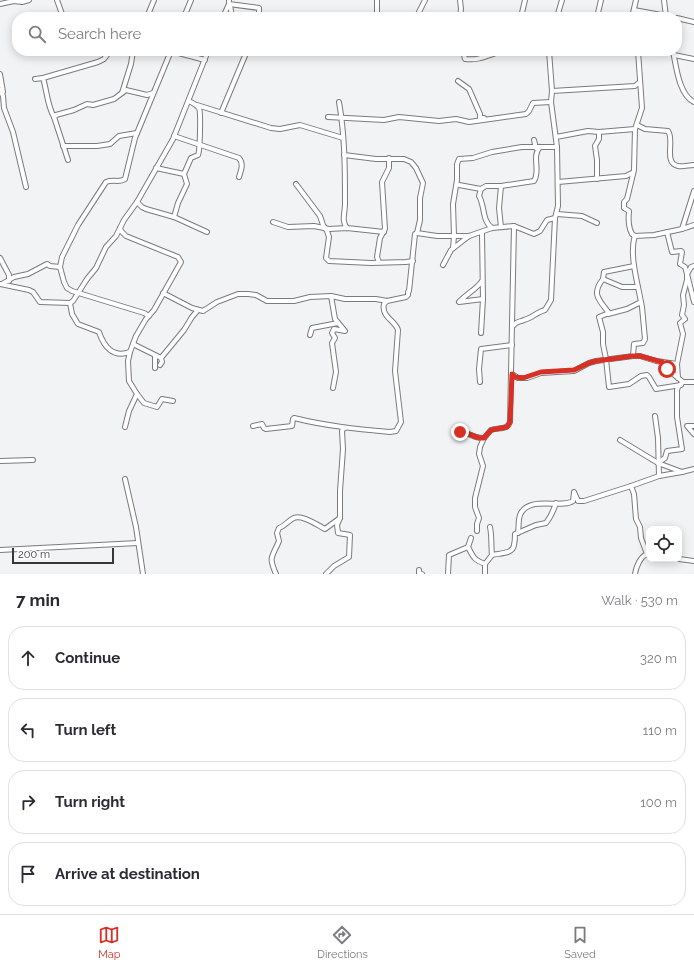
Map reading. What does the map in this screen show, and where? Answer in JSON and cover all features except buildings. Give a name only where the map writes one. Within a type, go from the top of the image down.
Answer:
[{"type":"street","points":[[0,4],[14,0],[22,2],[29,0]]},
{"type":"street","points":[[57,0],[61,12]]},
{"type":"street","points":[[149,12],[154,0]]},
{"type":"street","points":[[186,12],[191,0]]},
{"type":"street","points":[[377,0],[377,12]]},
{"type":"street","points":[[419,12],[425,0]]},
{"type":"street","points":[[460,0],[461,12]]},
{"type":"street","points":[[522,12],[525,0]]},
{"type":"street","points":[[558,12],[562,0]]},
{"type":"street","points":[[598,12],[601,0]]},
{"type":"street","points":[[636,0],[634,10],[645,12]]},
{"type":"street","points":[[664,0],[666,12]]},
{"type":"street","points":[[225,12],[229,2]]},
{"type":"street","points":[[229,2],[231,12]]},
{"type":"street","points":[[229,2],[259,8],[259,12]]},
{"type":"street","points":[[682,19],[694,22]]},
{"type":"street","points":[[35,79],[98,62],[106,56]]},
{"type":"street","points":[[122,93],[132,64],[133,56]]},
{"type":"street","points":[[149,316],[144,313],[72,291],[67,288],[64,282],[60,267],[62,257],[76,228],[106,182],[113,180],[122,181],[125,179],[137,133],[169,56]]},
{"type":"street","points":[[190,56],[205,60]]},
{"type":"street","points":[[1,284],[33,292],[40,302],[70,303],[79,293],[87,279],[96,268],[106,247],[116,236],[174,136],[206,56]]},
{"type":"street","points":[[221,113],[245,56]]},
{"type":"street","points":[[464,56],[465,59],[472,60],[490,56]]},
{"type":"street","points":[[512,326],[515,323],[526,320],[545,310],[551,300],[556,216],[558,206],[558,182],[557,147],[551,102],[552,91],[549,56]]},
{"type":"street","points":[[638,56],[642,108],[636,127],[632,173],[627,199],[624,202],[624,208],[629,211],[628,221],[630,230],[635,236],[654,235],[694,225]]},
{"type":"street","points":[[674,56],[680,84],[687,98],[694,102]]},
{"type":"street","points":[[682,56],[694,59]]},
{"type":"street","points":[[0,74],[6,104],[4,108]]},
{"type":"street","points":[[43,78],[47,100],[68,160]]},
{"type":"street","points":[[458,81],[469,89],[480,114],[480,118],[490,116],[496,117]]},
{"type":"street","points":[[552,91],[634,86],[640,82]]},
{"type":"street","points":[[0,90],[3,96],[4,108],[13,132],[26,187]]},
{"type":"street","points":[[54,117],[56,114],[74,110],[87,104],[93,105],[114,99],[126,90],[147,95],[154,93]]},
{"type":"street","points":[[188,101],[221,113],[271,128],[280,129],[300,125],[343,138]]},
{"type":"street","points":[[339,102],[342,118],[344,155],[345,202],[343,221],[347,228]]},
{"type":"street","points":[[328,117],[384,120],[399,117],[439,121],[456,119],[469,122],[526,114],[532,103],[551,102]]},
{"type":"street","points":[[174,217],[178,203],[187,184],[184,174],[191,158],[196,156],[199,152],[200,109],[197,105]]},
{"type":"street","points":[[556,137],[588,131],[599,132],[636,127],[668,131],[671,138],[670,155],[673,163],[678,166],[694,165]]},
{"type":"street","points":[[597,179],[595,146],[599,139],[599,132]]},
{"type":"street","points":[[63,146],[97,146],[110,144],[119,136],[137,133]]},
{"type":"street","points":[[174,136],[239,158],[242,167],[239,177]]},
{"type":"street","points":[[458,185],[481,189],[486,186],[501,186],[534,181],[537,175],[536,157],[538,148],[534,140]]},
{"type":"street","points":[[443,265],[452,248],[454,236],[452,208],[459,159],[474,158],[492,152],[522,148],[557,147]]},
{"type":"street","points":[[163,293],[203,311],[217,302],[238,294],[256,295],[267,301],[294,301],[306,297],[331,296],[345,299],[376,299],[387,301],[406,297],[408,295],[413,261],[415,234],[420,220],[420,198],[423,183],[416,168],[411,162],[404,159],[376,159],[344,155]]},
{"type":"street","points":[[379,262],[377,257],[380,238],[384,232],[385,223],[382,182],[390,168],[389,158]]},
{"type":"street","points":[[156,168],[184,174]]},
{"type":"street","points":[[558,182],[626,176],[632,173]]},
{"type":"street","points":[[296,184],[320,216],[328,233],[326,258],[329,261],[371,263],[413,261]]},
{"type":"street","points":[[501,186],[499,208],[501,227]]},
{"type":"street","points":[[481,189],[479,196],[483,203],[486,223],[492,228]]},
{"type":"street","points":[[682,228],[693,200],[694,191]]},
{"type":"street","points":[[137,202],[146,209],[174,217],[207,232]]},
{"type":"street","points":[[416,233],[437,236],[469,236],[492,228],[514,226],[534,234],[540,231],[547,220],[556,216],[582,216],[597,223]]},
{"type":"street","points":[[273,222],[288,227],[314,226],[384,232]]},
{"type":"street","points":[[477,531],[476,524],[479,518],[476,511],[475,498],[483,466],[479,454],[480,447],[484,438],[491,430],[506,428],[509,425],[512,374],[514,226]]},
{"type":"street","points":[[120,228],[126,236],[180,259],[181,264],[133,344],[128,361],[129,381],[144,403],[157,407],[162,399],[173,401]]},
{"type":"street","points":[[481,333],[483,299],[482,232]]},
{"type":"street","points":[[667,232],[672,252],[682,252],[680,264],[685,267],[688,274],[694,302]]},
{"type":"street","points":[[452,248],[469,236]]},
{"type":"street","points":[[633,356],[634,344],[645,342],[641,302],[634,266],[633,241],[635,236]]},
{"type":"street","points":[[0,258],[10,275],[10,286]]},
{"type":"street","points":[[1,284],[14,277],[28,274],[47,264],[50,266],[60,267]]},
{"type":"street","points":[[599,316],[610,313],[596,294],[599,284],[603,279],[604,272],[634,266]]},
{"type":"street","points":[[678,378],[677,364],[682,334],[680,323],[685,319],[682,315],[684,305],[682,295],[688,274],[691,267],[694,266]]},
{"type":"street","points":[[603,279],[622,287],[638,287]]},
{"type":"street","points":[[482,280],[478,287],[466,294],[459,302],[483,299]]},
{"type":"street","points":[[331,296],[334,314],[338,324],[345,331],[334,329],[332,333],[335,338],[332,343],[336,372],[334,388]]},
{"type":"street","points":[[253,426],[262,424],[266,429],[292,426],[294,418],[311,423],[346,428],[390,432],[396,431],[401,422],[395,371],[398,330],[397,326],[384,312],[384,304],[387,301]]},
{"type":"street","points":[[599,316],[627,309],[641,302]]},
{"type":"street","points":[[70,303],[72,314],[78,324],[99,332],[103,342],[116,354],[130,352]]},
{"type":"street","points":[[160,365],[162,362],[161,358],[198,310]]},
{"type":"street","points":[[599,316],[603,332],[603,344],[609,387],[629,384],[641,376],[647,375],[656,389],[694,382]]},
{"type":"street","points":[[310,335],[312,328],[338,324]]},
{"type":"street","points":[[133,344],[161,358]]},
{"type":"street","points":[[480,382],[479,369],[481,349],[512,345]]},
{"type":"street","points":[[155,356],[155,368]]},
{"type":"street","points":[[512,374],[515,377],[523,378],[541,372],[574,370],[589,363],[606,359],[633,356],[640,356],[662,362],[677,364]]},
{"type":"street","points":[[662,362],[682,384]]},
{"type":"street","points":[[658,463],[665,458],[667,451],[671,449],[682,449],[677,417],[677,390],[682,384]]},
{"type":"street","points":[[125,427],[137,394]]},
{"type":"street","points":[[655,416],[658,438],[659,476]]},
{"type":"street","points":[[694,426],[687,426],[694,434]]},
{"type":"street","points":[[326,574],[334,566],[349,557],[350,535],[338,533],[337,525],[340,518],[343,449],[342,432],[343,429],[346,428]]},
{"type":"street","points":[[460,432],[466,432],[477,438],[484,438]]},
{"type":"street","points":[[620,440],[658,463],[682,472]]},
{"type":"street","points":[[0,461],[33,460]]},
{"type":"street","points":[[518,533],[518,520],[521,512],[532,505],[570,503],[573,501],[574,492],[578,501],[584,501],[659,476],[694,469]]},
{"type":"street","points":[[125,479],[143,574]]},
{"type":"street","points":[[631,486],[634,494],[636,519],[646,549]]},
{"type":"street","points":[[485,574],[485,564],[492,555],[507,552],[512,549],[514,546],[515,534],[536,525],[546,523],[550,514],[554,511],[556,503]]},
{"type":"street","points":[[276,574],[271,563],[271,559],[272,552],[279,542],[277,533],[279,528],[286,526],[290,520],[295,518],[312,520],[316,524],[325,528],[340,518]]},
{"type":"street","points":[[490,527],[492,535],[492,555]]},
{"type":"street","points":[[471,538],[468,548],[473,558],[485,564]]},
{"type":"street","points":[[0,550],[138,543]]},
{"type":"street","points":[[448,574],[449,555],[468,548]]},
{"type":"street","points":[[635,574],[635,569],[640,559],[646,555]]},
{"type":"street","points":[[682,559],[694,561]]},
{"type":"street","points":[[419,570],[419,573],[422,574]]},
{"type":"route","points":[[460,432],[466,432],[477,438],[484,438],[491,430],[496,428],[506,428],[509,425],[512,374],[518,378],[527,378],[541,372],[570,371],[596,361],[633,356],[640,356],[662,362],[667,369]]}]
